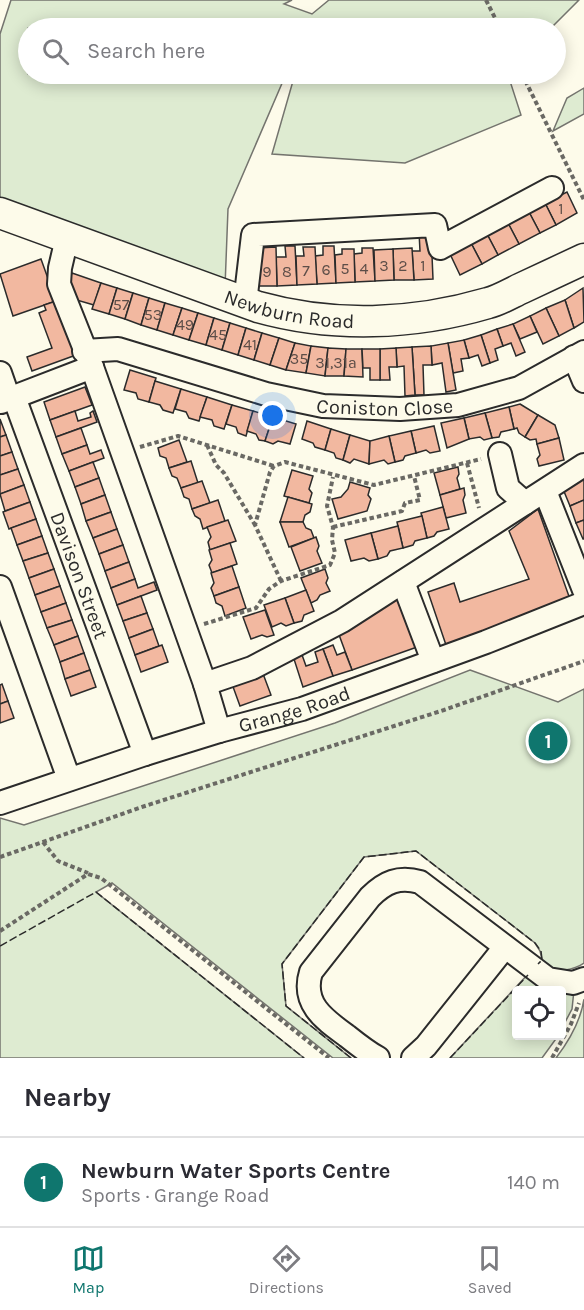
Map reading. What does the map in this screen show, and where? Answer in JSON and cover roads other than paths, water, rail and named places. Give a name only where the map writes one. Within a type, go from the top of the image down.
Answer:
[{"type":"main road","name":"Newburn Road","points":[[0,213],[245,303],[287,315],[321,320],[353,322],[421,318],[490,303],[584,259]]},
{"type":"street","points":[[245,303],[253,235],[435,225],[440,248],[552,188]]},
{"type":"street","points":[[67,238],[59,284],[206,684],[219,731]]},
{"type":"street","name":"Coniston Close","points":[[8,399],[88,359],[118,349],[266,394],[323,406],[400,409],[458,405],[519,388],[579,355],[584,381]]},
{"type":"street","name":"Davison Street","points":[[0,373],[145,754]]},
{"type":"street","points":[[500,454],[508,488],[525,504]]},
{"type":"street","points":[[206,684],[252,668],[342,621],[584,465]]},
{"type":"street","points":[[545,491],[584,590]]},
{"type":"street","points":[[403,582],[433,661]]},
{"type":"street","points":[[0,587],[69,779]]},
{"type":"street","name":"Grange Road","points":[[0,803],[145,754],[302,709],[584,603]]},
{"type":"street","points":[[378,1058],[318,1014],[311,1001],[309,987],[311,972],[370,897],[389,881],[400,879],[420,882],[548,979],[563,982],[583,980]]},
{"type":"street","points":[[413,1058],[426,1046],[505,947]]},
{"type":"place","name":"Newburn Water Sports Centre","points":[[548,741]]}]
